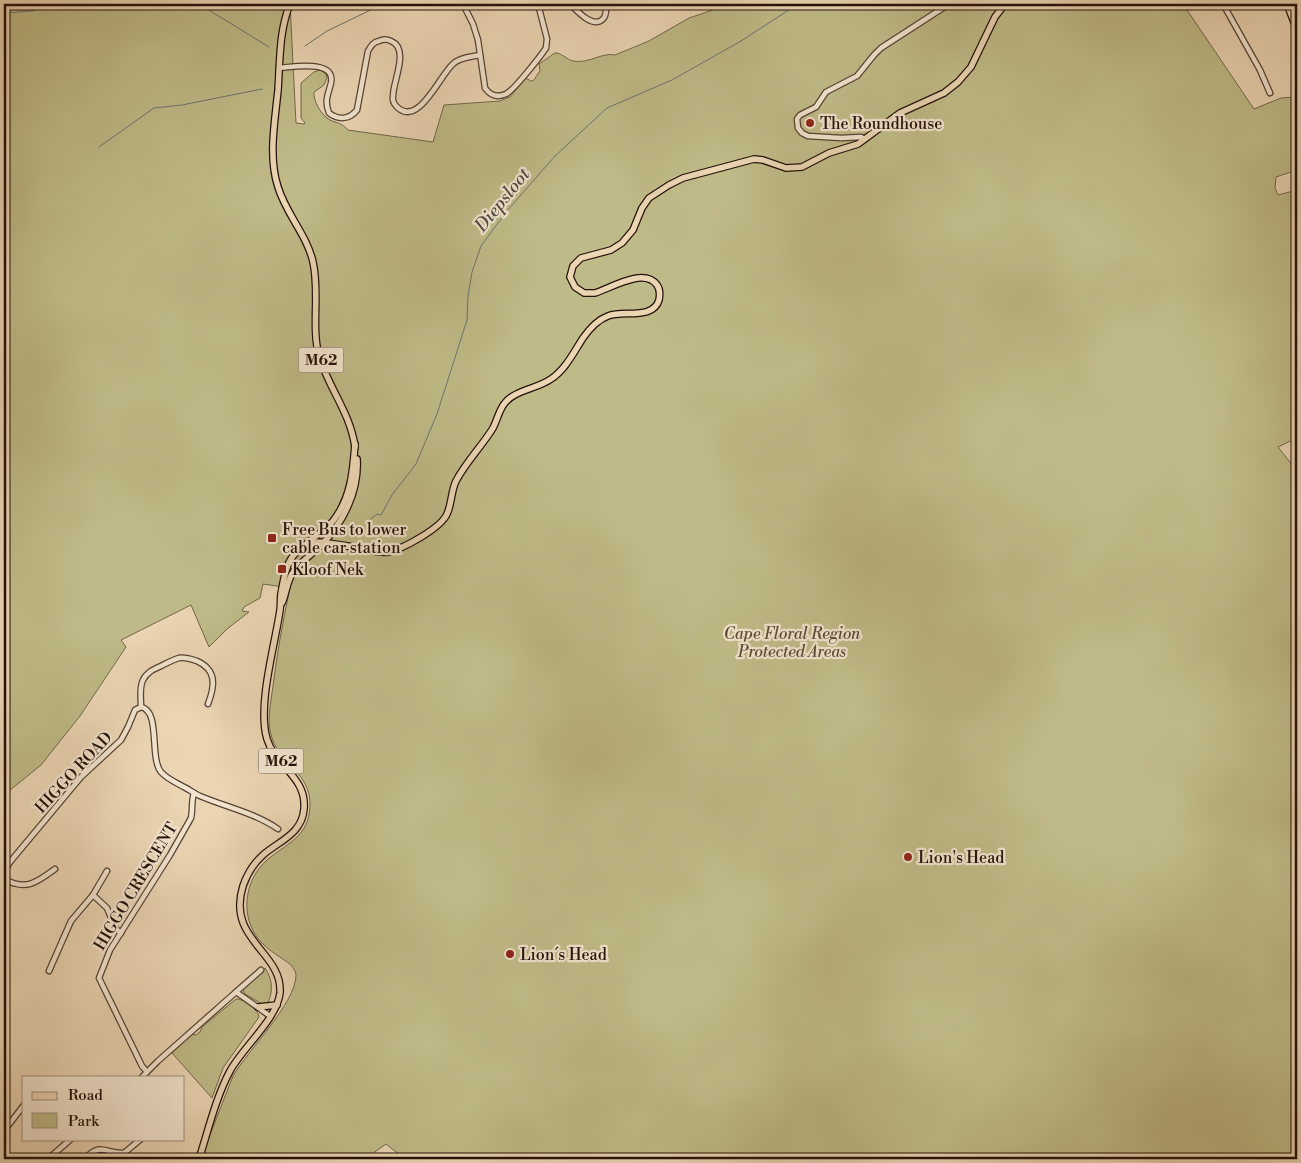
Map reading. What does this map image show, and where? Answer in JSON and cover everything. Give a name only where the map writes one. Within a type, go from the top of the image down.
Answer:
[{"type":"main road","name":"M62","points":[[277,1005],[280,990],[276,973],[272,964],[253,942],[246,930],[240,901],[244,883],[252,867],[265,853],[292,835],[300,824],[304,813],[304,801],[300,785],[273,753],[265,731],[264,716],[270,667],[281,608],[292,575],[325,542],[337,527],[354,493],[358,469],[355,444],[348,418],[330,383],[319,355],[312,258],[276,181],[274,151],[281,38],[290,4]]},
{"type":"main road","points":[[307,544],[325,542],[375,552],[389,552],[436,528],[447,514],[457,480],[490,433],[507,401],[554,377],[565,366],[590,328],[599,320],[616,314],[648,312],[658,301],[659,290],[656,284],[642,276],[590,294],[582,292],[575,288],[570,275],[572,266],[579,259],[611,250],[625,240],[633,230],[642,208],[649,198],[679,180],[744,161],[758,159],[783,168],[798,168],[832,152],[854,146],[900,113],[940,95],[958,82],[971,67],[995,17],[1005,4]]},
{"type":"main road","points":[[1287,4],[1297,30]]},
{"type":"main road","name":"M62","points":[[281,608],[281,595],[292,556],[334,520],[346,499],[353,477],[355,444]]},
{"type":"main road","points":[[307,544],[311,547],[312,554]]},
{"type":"main road","points":[[292,556],[297,561],[304,561]]},
{"type":"main road","points":[[258,1007],[277,1005]]},
{"type":"main road","points":[[199,1159],[227,1076],[277,1005]]},
{"type":"street","points":[[463,4],[475,31],[486,90],[492,95],[498,96],[509,93],[547,45],[538,4]]},
{"type":"street","points":[[570,4],[588,20],[597,22],[606,15],[606,4]]},
{"type":"street","points":[[694,4],[710,4]]},
{"type":"street","points":[[865,139],[861,137],[808,136],[802,134],[798,128],[797,120],[800,115],[816,107],[826,92],[857,76],[881,48],[935,15],[949,4]]},
{"type":"street","points":[[1223,4],[1260,70],[1270,93]]},
{"type":"street","points":[[279,68],[320,66],[328,70],[331,74],[331,81],[326,103],[329,113],[341,118],[350,116],[356,110],[368,51],[377,41],[388,40],[400,49],[392,96],[396,107],[406,112],[413,112],[422,105],[454,62],[480,55]]},
{"type":"street","points":[[208,704],[213,680],[210,670],[205,665],[189,658],[181,658],[146,675],[141,686],[141,707],[147,709],[152,716],[155,758],[161,772],[194,793],[278,829]]},
{"type":"street","name":"HIGGO ROAD","points":[[4,872],[10,862],[81,777],[117,744],[128,728],[135,710],[141,707]]},
{"type":"street","name":"HIGGO CRESCENT","points":[[147,1072],[142,1066],[100,981],[108,956],[191,818],[191,802],[194,793]]},
{"type":"street","points":[[4,855],[10,862]]},
{"type":"street","points":[[4,878],[14,884],[28,885],[54,869]]},
{"type":"street","points":[[49,971],[71,921],[93,895],[107,870]]},
{"type":"street","points":[[93,895],[107,908],[116,929],[121,933]]},
{"type":"street","points":[[143,1076],[261,970]]},
{"type":"street","points":[[236,992],[270,1016]]},
{"type":"street","points":[[4,1131],[22,1108]]},
{"type":"street","points":[[51,1158],[70,1140]]},
{"type":"street","points":[[85,1159],[98,1149],[124,1153],[140,1140]]},
{"type":"green space","name":"Cape Floral Region Protected Areas","points":[[4,4],[290,4],[296,123],[305,123],[301,118],[301,83],[314,72],[320,70],[326,74],[327,78],[324,85],[314,92],[314,96],[321,112],[330,120],[348,130],[433,142],[444,105],[500,101],[510,97],[526,78],[533,81],[540,71],[539,64],[555,53],[571,60],[579,61],[605,55],[615,55],[649,41],[689,18],[731,4],[1183,4],[1254,109],[1281,98],[1297,97],[1297,170],[1276,177],[1275,188],[1278,195],[1297,190],[1297,438],[1278,447],[1297,471],[1297,1159],[405,1159],[386,1144],[365,1159],[220,1159],[202,1155],[233,1076],[280,1012],[294,986],[296,975],[291,965],[261,942],[249,922],[247,911],[249,888],[259,868],[296,838],[306,825],[309,817],[309,795],[306,785],[276,747],[269,725],[276,661],[290,588],[263,584],[260,598],[244,607],[242,611],[249,612],[227,629],[209,647],[191,605],[121,640],[126,647],[80,716],[41,765],[4,795]]},
{"type":"green space","points":[[265,968],[271,981],[271,994],[268,1003],[262,1004],[245,994],[243,990]]},
{"type":"green space","points":[[236,999],[250,1005],[256,1010],[259,1017],[223,1068],[212,1098],[172,1053],[192,1034],[196,1035],[200,1032],[202,1027]]},
{"type":"waterway","points":[[4,13],[33,11],[47,4]]},
{"type":"waterway","points":[[199,4],[269,47]]},
{"type":"waterway","points":[[305,46],[327,31],[383,4]]},
{"type":"waterway","name":"Diepsloot","points":[[368,521],[377,514],[381,515],[392,495],[416,464],[437,414],[467,320],[472,272],[481,246],[506,212],[555,156],[607,108],[672,80],[741,41],[798,4]]},
{"type":"waterway","points":[[99,147],[154,108],[182,105],[262,89]]},
{"type":"place","name":"The Roundhouse","points":[[810,123]]},
{"type":"place","name":"Free Bus to lower cable car station","points":[[272,538]]},
{"type":"place","name":"Kloof Nek","points":[[282,569]]},
{"type":"place","name":"Lion's Head","points":[[908,857]]},
{"type":"place","name":"Lion´s Head","points":[[510,954]]}]
